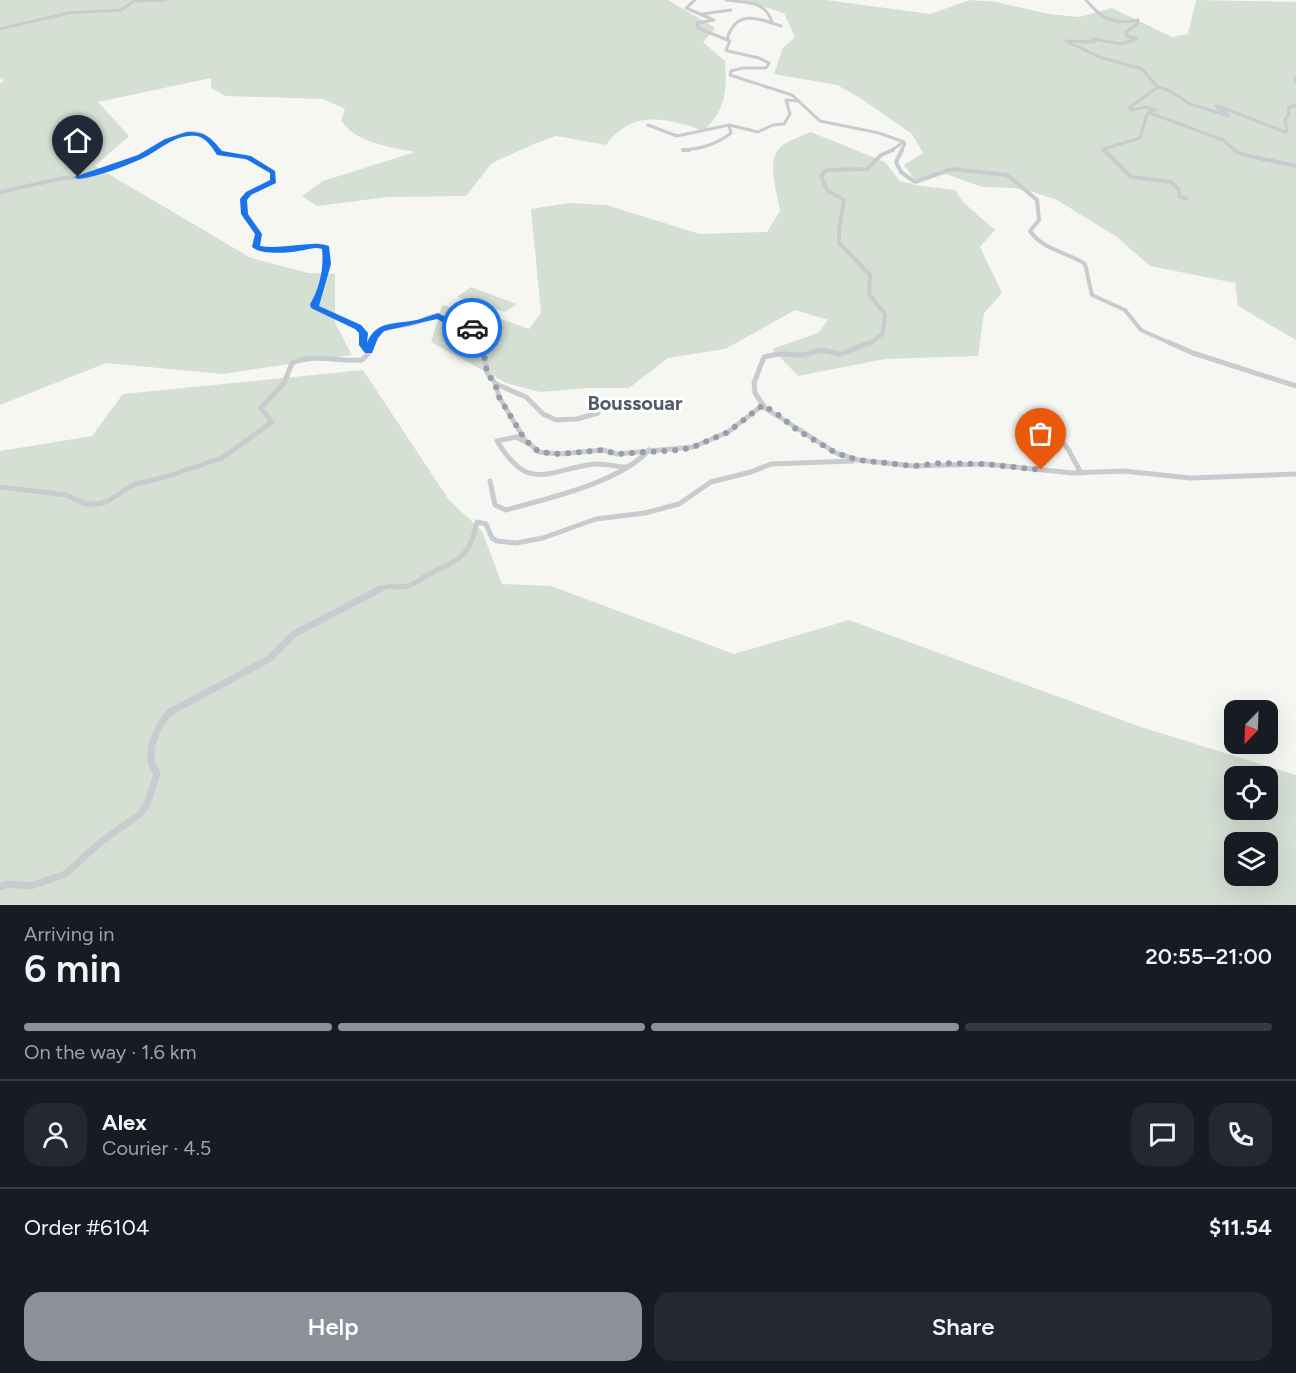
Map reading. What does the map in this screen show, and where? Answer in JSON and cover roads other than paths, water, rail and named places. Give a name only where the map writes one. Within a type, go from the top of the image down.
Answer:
[{"type":"street","points":[[0,29],[68,13],[121,10],[128,3],[136,0],[165,0]]},
{"type":"street","points":[[695,0],[686,8],[714,20],[697,23],[698,28],[706,33],[727,39],[730,43],[727,47],[728,51],[759,58],[769,63],[766,68],[736,69],[730,71],[730,75],[792,95],[820,122],[879,133],[904,142]]},
{"type":"street","points":[[726,0],[751,3],[764,8],[770,12],[772,22]]},
{"type":"street","points":[[1086,0],[1099,15],[1122,23],[1138,20],[1137,24],[1126,32],[1126,35],[1136,39],[1125,44],[1093,39],[1094,42],[1066,40],[1099,57],[1142,69],[1158,87],[1168,90],[1190,104],[1229,116],[1216,106],[1221,107],[1267,123],[1281,132],[1287,131],[1285,119],[1289,115],[1288,108],[1296,105]]},
{"type":"street","points":[[751,7],[764,8]]},
{"type":"street","points":[[702,14],[731,10]]},
{"type":"street","points":[[727,39],[734,22],[738,19],[757,18],[781,26]]},
{"type":"street","points":[[1158,87],[1128,108],[1132,110],[1146,106],[1155,109],[1147,114],[1140,138],[1117,146],[1107,146],[1104,150],[1128,175],[1141,179],[1171,182],[1179,190],[1179,196],[1186,199]]},
{"type":"street","points":[[648,125],[677,136],[729,125],[758,132],[773,125],[784,124],[790,114],[786,100],[799,101]]},
{"type":"street","points":[[1150,113],[1223,140],[1242,156],[1268,158],[1296,166]]},
{"type":"street","points":[[683,150],[708,147],[719,142],[731,133],[729,125]]},
{"type":"street","points":[[0,192],[63,178],[86,177],[141,157],[168,140],[187,134],[201,134],[210,140],[220,153],[248,158],[273,172],[273,181],[248,193],[243,199],[244,214],[258,234],[256,247],[260,249],[297,249],[317,244],[326,247],[327,264],[319,296],[314,304],[316,308],[358,327],[363,333],[363,345],[369,352]]},
{"type":"street","points":[[904,142],[905,146],[896,162],[901,172],[915,182],[952,169],[1012,178],[1037,200],[1039,220],[1030,231],[1031,234],[1046,247],[1064,252],[1085,264],[1092,295],[1125,310],[1142,330],[1193,353],[1296,386]]},
{"type":"street","points":[[858,460],[836,453],[797,430],[763,405],[755,393],[754,383],[764,357],[778,354],[803,355],[821,350],[841,354],[869,344],[883,333],[886,313],[884,308],[869,294],[870,275],[842,248],[838,240],[844,200],[827,190],[821,176],[822,172],[830,169],[864,170],[881,155],[902,146],[904,142]]},
{"type":"street","points":[[0,487],[67,495],[90,504],[106,502],[135,484],[162,478],[222,458],[263,432],[272,422],[261,408],[284,383],[290,366],[298,359],[319,357],[356,361],[366,357],[374,337],[385,327],[413,324],[438,316],[457,326],[473,329],[485,359],[487,373],[495,384],[499,397],[528,443],[533,448],[548,454],[603,450],[617,454],[649,450],[680,450],[693,447],[735,428],[763,405]]},
{"type":"street","points":[[495,384],[529,399],[539,412],[553,420],[575,420],[598,413]]},
{"type":"street","points":[[1050,428],[1068,448],[1081,473]]},
{"type":"street","points":[[528,443],[516,437],[497,441],[508,460],[518,469],[536,475],[549,476],[597,463],[618,467],[632,466]]},
{"type":"street","points":[[490,481],[495,506],[506,510],[562,494],[632,466],[649,450]]},
{"type":"street","points":[[0,887],[8,884],[31,886],[65,874],[102,841],[140,814],[147,804],[157,774],[151,760],[156,733],[161,721],[170,712],[269,659],[294,634],[325,619],[357,599],[388,585],[409,586],[429,572],[458,561],[474,542],[477,522],[486,524],[496,542],[516,543],[551,536],[597,519],[645,513],[680,504],[711,482],[751,472],[771,464],[858,460],[914,466],[946,463],[985,464],[1081,473],[1124,471],[1190,478],[1296,474]]},
{"type":"district","name":"Boussouar","points":[[635,403]]}]
